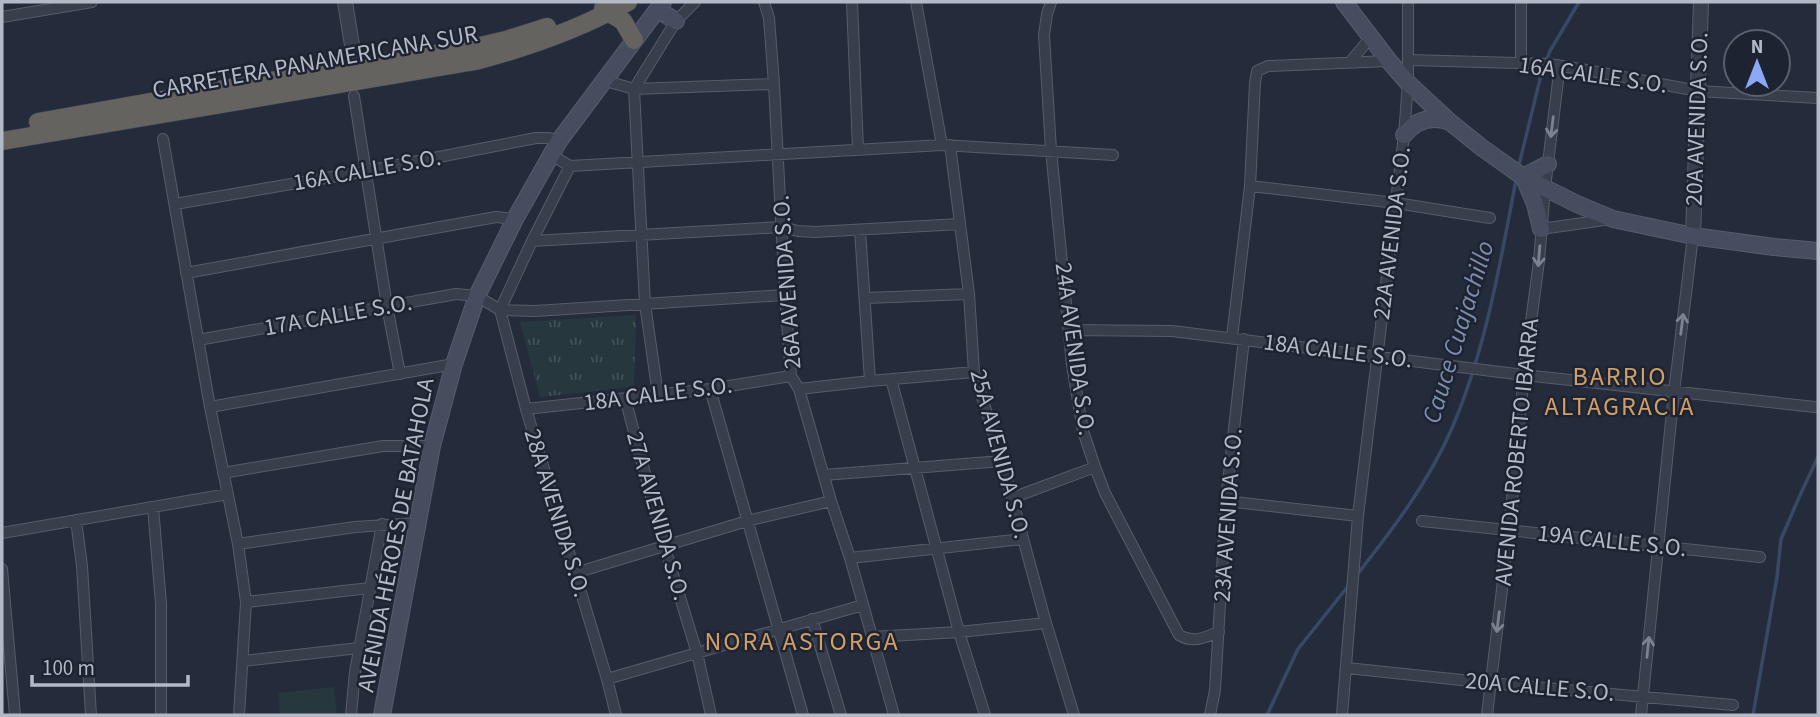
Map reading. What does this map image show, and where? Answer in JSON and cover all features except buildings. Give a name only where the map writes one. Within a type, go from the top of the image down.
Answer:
[{"type":"highway","name":"CARRETERA PANAMERICANA SUR","points":[[2,141],[355,81],[506,40],[604,6],[628,2]]},
{"type":"highway","points":[[604,6],[623,21],[634,40]]},
{"type":"highway","name":"CARRETERA PANAMERICANA SUR","points":[[2,129],[223,89],[355,81]]},
{"type":"main road","points":[[1344,2],[1408,83],[1480,148],[1519,175],[1613,219],[1693,236],[1818,251]]},
{"type":"main road","points":[[660,6],[676,21]]},
{"type":"main road","name":"AVENIDA HÉROES DE BATAHOLA","points":[[382,715],[432,446],[454,364],[477,296],[515,219],[555,148],[660,6]]},
{"type":"main road","points":[[1404,135],[1424,120],[1436,118],[1450,122]]},
{"type":"main road","points":[[1519,175],[1548,164]]},
{"type":"main road","points":[[1519,175],[1535,204],[1541,229]]},
{"type":"street","points":[[2,17],[57,5],[92,2]]},
{"type":"street","points":[[345,2],[367,171],[400,374]]},
{"type":"street","points":[[634,89],[676,21],[695,2]]},
{"type":"street","name":"26A AVENIDA S.O.","points":[[764,2],[769,18],[774,84],[791,376],[799,389],[894,715]]},
{"type":"street","points":[[852,2],[858,149]]},
{"type":"street","name":"25A AVENIDA S.O.","points":[[916,2],[960,224],[969,294],[974,372],[1074,715]]},
{"type":"street","name":"24A AVENIDA S.O.","points":[[1051,2],[1044,35],[1051,150],[1072,365],[1083,431],[1105,493],[1179,635],[1188,640],[1219,632]]},
{"type":"street","name":"22A AVENIDA S.O.","points":[[1342,715],[1358,516],[1404,135],[1409,60],[1408,2]]},
{"type":"street","points":[[1521,2],[1521,63]]},
{"type":"street","name":"20A AVENIDA S.O.","points":[[1693,236],[1701,2]]},
{"type":"street","points":[[1350,62],[1371,37]]},
{"type":"street","name":"16A CALLE S.O.","points":[[1409,60],[1536,63],[1698,91],[1818,98]]},
{"type":"street","points":[[1350,62],[1390,61]]},
{"type":"street","name":"23A AVENIDA S.O.","points":[[1210,715],[1215,691],[1255,83],[1258,71],[1268,66],[1350,62]]},
{"type":"street","name":"AVENIDA ROBERTO IBARRA","points":[[1486,715],[1558,80],[1553,65]]},
{"type":"street","points":[[606,81],[634,89],[774,84]]},
{"type":"street","name":"27A AVENIDA S.O.","points":[[634,89],[645,304],[658,395]]},
{"type":"street","name":"16A CALLE S.O.","points":[[175,204],[536,138],[549,138],[555,148]]},
{"type":"street","points":[[163,139],[210,407],[238,544],[246,602],[239,715]]},
{"type":"street","points":[[570,166],[946,145],[1113,155]]},
{"type":"street","points":[[555,148],[570,166]]},
{"type":"street","points":[[500,310],[570,166]]},
{"type":"street","points":[[1250,186],[1396,203],[1490,218]]},
{"type":"street","points":[[186,273],[496,217],[515,219]]},
{"type":"street","points":[[1541,229],[1613,219]]},
{"type":"street","points":[[532,241],[782,227],[815,232],[960,224]]},
{"type":"street","points":[[860,230],[870,381]]},
{"type":"street","points":[[1641,715],[1693,236]]},
{"type":"street","name":"17A CALLE S.O.","points":[[198,340],[456,294],[477,296]]},
{"type":"street","points":[[866,298],[969,294]]},
{"type":"street","points":[[477,296],[500,310],[534,311],[785,295]]},
{"type":"street","name":"28A AVENIDA S.O.","points":[[500,310],[526,409],[616,715]]},
{"type":"street","name":"18A CALLE S.O.","points":[[1069,330],[1139,330],[1238,338],[1460,367],[1815,407]]},
{"type":"street","points":[[210,407],[454,364]]},
{"type":"street","points":[[799,389],[974,372]]},
{"type":"street","name":"18A CALLE S.O.","points":[[526,409],[710,389],[791,376]]},
{"type":"street","points":[[891,379],[958,632],[985,715]]},
{"type":"street","points":[[710,389],[803,715]]},
{"type":"street","name":"27A AVENIDA S.O.","points":[[625,398],[664,545],[697,653],[711,715]]},
{"type":"street","points":[[223,473],[383,446],[432,446]]},
{"type":"street","points":[[824,475],[1002,461]]},
{"type":"street","points":[[1012,498],[1094,467]]},
{"type":"street","points":[[2,533],[228,494]]},
{"type":"street","points":[[575,573],[664,545],[831,501]]},
{"type":"street","points":[[1226,501],[1358,516]]},
{"type":"street","points":[[153,507],[160,604],[161,715]]},
{"type":"street","points":[[76,520],[82,566],[91,715]]},
{"type":"street","name":"19A CALLE S.O.","points":[[1422,521],[1760,557]]},
{"type":"street","points":[[238,544],[382,524],[418,523]]},
{"type":"street","points":[[351,715],[355,672],[382,524]]},
{"type":"street","points":[[850,558],[1023,539]]},
{"type":"street","points":[[2,569],[15,715]]},
{"type":"street","points":[[246,602],[370,588]]},
{"type":"street","points":[[607,679],[863,605]]},
{"type":"street","points":[[813,619],[841,715]]},
{"type":"street","points":[[872,637],[1046,623]]},
{"type":"street","points":[[243,661],[359,648]]},
{"type":"street","name":"20A CALLE S.O.","points":[[1347,668],[1733,705]]},
{"type":"green space","points":[[636,315],[634,387],[540,397],[520,322]]},
{"type":"green space","points":[[334,687],[337,715],[280,715],[278,693]]},
{"type":"waterway","name":"Cauce Cuajachillo","points":[[1518,169],[1542,71],[1550,51],[1579,2]]},
{"type":"waterway","name":"Cauce Cuajachillo","points":[[1356,576],[1421,486],[1452,428],[1483,337],[1516,180]]},
{"type":"waterway","points":[[1753,715],[1781,539],[1818,457]]},
{"type":"waterway","name":"Cauce Cuajachillo","points":[[1267,715],[1298,649],[1349,585]]},
{"type":"district","name":"BARRIO ALTAGRACIA","points":[[1620,391]]},
{"type":"district","name":"NORA ASTORGA","points":[[802,641]]}]
